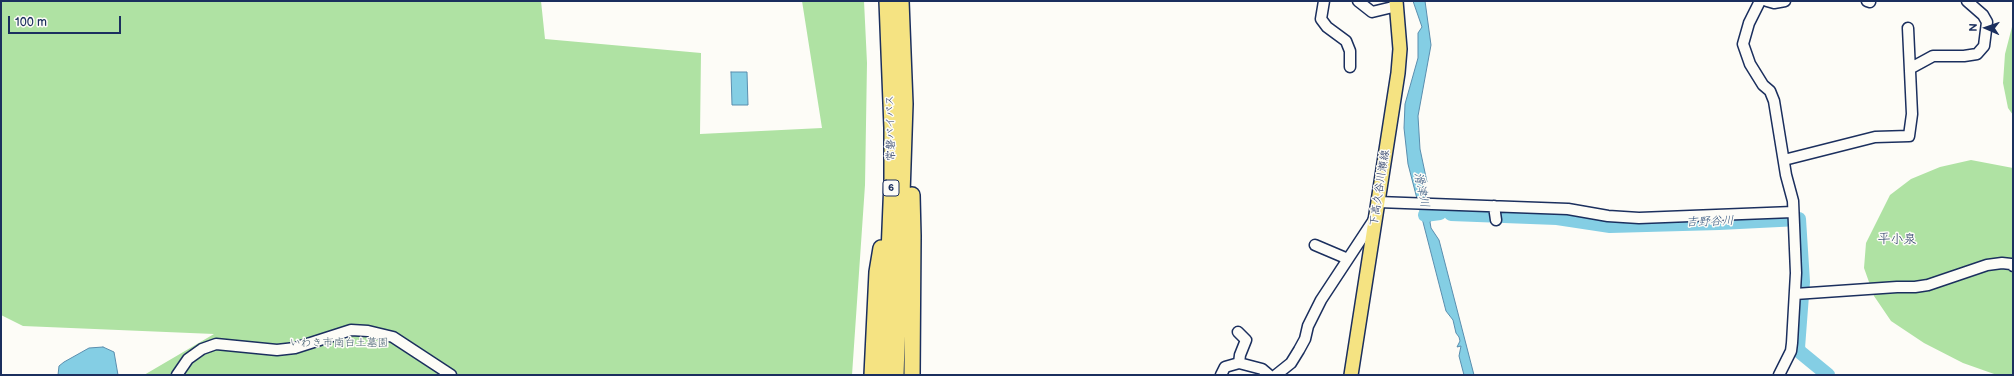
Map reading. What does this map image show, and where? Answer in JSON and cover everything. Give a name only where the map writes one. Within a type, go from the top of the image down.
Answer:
[{"type":"highway","name":"常磐バイパス","points":[[884,375],[892,180],[892,128],[887,1]]},
{"type":"highway","name":"常磐バイパス","points":[[896,375],[905,104],[901,1]]},
{"type":"highway","points":[[905,104],[910,154],[914,236],[912,375]]},
{"type":"highway","points":[[872,375],[877,272],[892,180]]},
{"type":"main road","name":"下高久谷川瀬線","points":[[1351,375],[1398,73],[1400,49],[1397,3]]},
{"type":"street","points":[[1324,1],[1321,19],[1327,27],[1346,41],[1350,52],[1350,67]]},
{"type":"street","points":[[1358,1],[1372,12],[1397,3]]},
{"type":"street","points":[[1760,1],[1749,23],[1743,44],[1750,64],[1763,85],[1770,91],[1774,101],[1786,175],[1793,201],[1800,293],[1791,352],[1779,375]]},
{"type":"street","points":[[1767,1],[1774,3],[1785,1]]},
{"type":"street","points":[[1911,68],[1933,56],[1964,56],[1977,54],[1984,46],[1987,22],[1984,15],[1967,1]]},
{"type":"street","points":[[1784,160],[1875,138],[1909,136],[1912,114],[1908,28]]},
{"type":"street","points":[[1378,202],[1440,205],[1495,214],[1568,209],[1608,216],[1639,218],[1793,216]]},
{"type":"street","points":[[1276,375],[1291,363],[1300,350],[1305,339],[1308,326],[1321,300],[1376,216]]},
{"type":"street","points":[[1315,245],[1348,259]]},
{"type":"street","points":[[1800,293],[1915,287],[1941,281],[1987,265],[2002,263],[2011,264],[2013,266]]},
{"type":"street","points":[[177,375],[188,359],[202,348],[216,344],[277,350],[295,348],[351,330],[368,331],[393,337],[451,375]]},
{"type":"street","points":[[1238,332],[1245,337],[1246,340],[1239,363]]},
{"type":"street","points":[[1221,369],[1239,363],[1262,369],[1269,375]]},
{"type":"green space","name":"いわき市南白土墓園","points":[[1,1],[541,1],[545,39],[701,53],[700,134],[822,128],[802,1],[864,1],[867,63],[865,185],[852,375],[144,375],[214,334],[23,326],[1,315]]},
{"type":"green space","points":[[2013,23],[2013,115],[2008,108],[2003,83],[2005,54]]},
{"type":"green space","points":[[1971,160],[2013,168],[2013,375],[1997,375],[1963,363],[1924,343],[1891,321],[1874,296],[1864,268],[1866,243],[1890,195],[1911,179],[1940,167]]},
{"type":"water","name":"滑津川","points":[[1413,1],[1425,1],[1431,45],[1418,116],[1420,149],[1427,182],[1424,183],[1424,189],[1426,199],[1434,212],[1430,222],[1431,228],[1439,240],[1474,375],[1464,375],[1459,356],[1461,346],[1457,347],[1460,341],[1459,337],[1456,333],[1453,320],[1446,311],[1408,164],[1404,128],[1405,104],[1418,58],[1418,33],[1422,27]]},
{"type":"water","points":[[731,72],[747,72],[748,105],[732,105]]},
{"type":"water","points":[[103,347],[114,352],[118,375],[58,375],[59,366],[64,362],[89,348]]},
{"type":"waterway","name":"吉野谷川","points":[[1425,215],[1440,213]]},
{"type":"waterway","name":"吉野谷川","points":[[1451,214],[1557,218],[1610,226],[1799,219],[1803,282],[1798,348],[1800,352],[1828,375]]},
{"type":"district","name":"平小泉","points":[[1897,240]]}]
